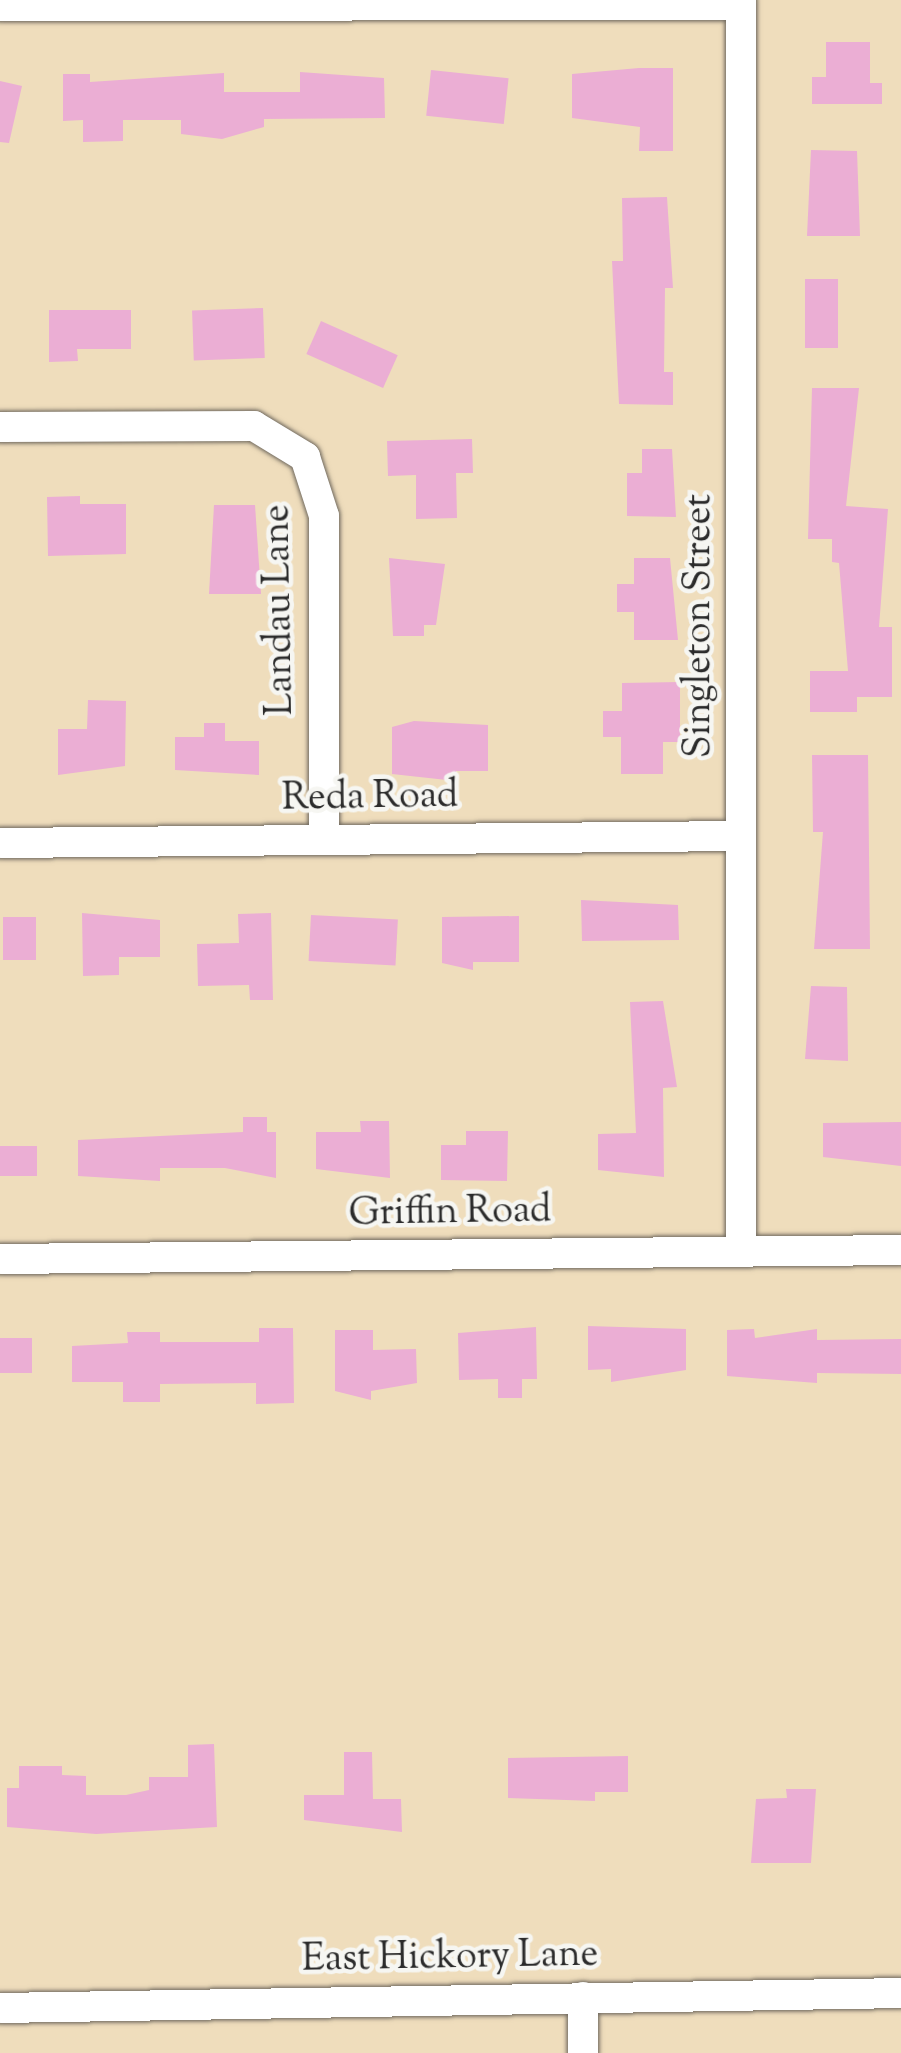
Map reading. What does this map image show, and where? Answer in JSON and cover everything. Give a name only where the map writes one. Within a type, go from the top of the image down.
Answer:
[{"type":"street","points":[[0,6],[742,3]]},
{"type":"street","name":"Singleton Street","points":[[741,1251],[742,3]]},
{"type":"street","name":"Landau Lane","points":[[0,426],[254,426],[305,457],[324,516],[324,840]]},
{"type":"street","name":"Reda Road","points":[[0,842],[741,836]]},
{"type":"street","name":"Griffin Road","points":[[0,1259],[901,1250]]},
{"type":"street","name":"East Hickory Lane","points":[[0,2008],[901,1993]]},
{"type":"street","points":[[583,1996],[583,2053]]},
{"type":"building","points":[[826,42],[870,42],[870,83],[882,83],[882,104],[812,104],[812,77],[826,77]]},
{"type":"building","points":[[673,68],[673,151],[639,151],[640,127],[572,118],[572,74]]},
{"type":"building","points":[[431,70],[509,78],[504,124],[426,116]]},
{"type":"building","points":[[300,72],[384,78],[385,118],[264,119],[264,127],[222,139],[181,134],[181,120],[123,120],[123,141],[83,142],[83,120],[63,121],[63,74],[90,74],[90,82],[224,73],[224,92],[300,92]]},
{"type":"building","points":[[0,81],[22,86],[9,143],[0,142]]},
{"type":"building","points":[[811,150],[857,151],[860,236],[807,236]]},
{"type":"building","points":[[667,197],[673,288],[665,288],[664,372],[673,372],[673,405],[619,404],[612,261],[623,261],[622,198]]},
{"type":"building","points":[[805,279],[838,279],[838,348],[805,348]]},
{"type":"building","points":[[263,308],[265,358],[194,360],[192,310]]},
{"type":"building","points":[[49,310],[131,310],[131,349],[77,349],[78,361],[49,362]]},
{"type":"building","points":[[321,321],[398,355],[383,388],[306,354]]},
{"type":"building","points":[[812,388],[859,388],[846,506],[888,509],[879,627],[892,627],[892,697],[857,697],[857,712],[810,712],[810,671],[848,671],[839,563],[832,562],[832,539],[808,539]]},
{"type":"building","points":[[472,439],[473,473],[456,473],[457,518],[416,519],[416,475],[388,476],[387,441]]},
{"type":"building","points":[[642,449],[672,449],[676,517],[627,516],[627,473],[642,473]]},
{"type":"building","points":[[80,496],[80,504],[126,504],[126,554],[48,556],[47,497]]},
{"type":"building","points":[[214,505],[255,505],[261,594],[209,594]]},
{"type":"building","points":[[389,558],[445,564],[436,625],[424,625],[424,636],[393,636]]},
{"type":"building","points":[[634,558],[670,558],[678,640],[634,640],[634,612],[617,612],[617,584],[634,584]]},
{"type":"building","points":[[680,682],[680,742],[663,742],[663,774],[621,774],[621,737],[603,737],[603,711],[622,711],[622,683]]},
{"type":"building","points":[[88,700],[126,701],[125,766],[58,775],[58,729],[87,729]]},
{"type":"building","points":[[414,721],[488,725],[488,771],[456,771],[456,781],[392,774],[392,727]]},
{"type":"building","points":[[204,723],[225,723],[225,741],[259,741],[259,775],[175,770],[175,737],[204,737]]},
{"type":"building","points":[[812,755],[868,755],[870,949],[814,949],[823,832],[813,832]]},
{"type":"building","points":[[581,900],[678,905],[679,940],[582,941]]},
{"type":"building","points":[[82,913],[160,920],[160,957],[119,957],[119,975],[83,976]]},
{"type":"building","points":[[271,913],[273,1000],[250,1000],[249,985],[198,986],[197,944],[239,943],[238,914]]},
{"type":"building","points":[[311,915],[398,920],[395,965],[309,961]]},
{"type":"building","points":[[519,916],[519,962],[473,962],[473,970],[442,963],[442,917]]},
{"type":"building","points":[[3,917],[36,917],[36,960],[3,960]]},
{"type":"building","points":[[811,986],[847,987],[848,1061],[805,1059]]},
{"type":"building","points":[[663,1001],[677,1087],[663,1088],[664,1177],[598,1170],[598,1134],[636,1133],[630,1002]]},
{"type":"building","points":[[243,1117],[267,1117],[267,1132],[276,1132],[276,1178],[225,1168],[160,1168],[160,1181],[78,1176],[78,1140],[243,1132]]},
{"type":"building","points":[[360,1121],[389,1121],[390,1178],[316,1169],[316,1132],[361,1132]]},
{"type":"building","points":[[901,1122],[901,1166],[823,1157],[823,1123]]},
{"type":"building","points":[[466,1131],[508,1131],[507,1181],[441,1180],[441,1145],[466,1145]]},
{"type":"building","points":[[0,1146],[37,1146],[37,1176],[0,1176]]},
{"type":"building","points":[[588,1326],[686,1329],[686,1370],[611,1382],[611,1369],[588,1370]]},
{"type":"building","points":[[536,1327],[537,1379],[522,1379],[522,1398],[498,1398],[498,1379],[459,1380],[458,1333]]},
{"type":"building","points":[[259,1328],[293,1328],[294,1403],[256,1404],[256,1383],[160,1384],[160,1402],[123,1402],[123,1382],[72,1382],[72,1346],[128,1343],[127,1332],[160,1332],[160,1342],[259,1342]]},
{"type":"building","points":[[754,1329],[755,1338],[817,1329],[817,1340],[901,1339],[901,1374],[817,1373],[817,1383],[727,1376],[727,1330]]},
{"type":"building","points":[[335,1330],[373,1330],[373,1350],[416,1349],[417,1383],[371,1391],[371,1400],[335,1391]]},
{"type":"building","points":[[0,1338],[32,1338],[32,1373],[0,1373]]},
{"type":"building","points":[[214,1744],[217,1827],[96,1834],[7,1827],[7,1788],[19,1788],[19,1766],[62,1766],[62,1775],[86,1776],[86,1795],[126,1795],[149,1790],[149,1777],[188,1777],[188,1745]]},
{"type":"building","points":[[344,1752],[372,1752],[373,1799],[401,1799],[402,1832],[304,1820],[304,1795],[344,1795]]},
{"type":"building","points":[[628,1756],[628,1792],[595,1792],[595,1801],[508,1798],[508,1758]]},
{"type":"building","points":[[786,1789],[816,1789],[811,1863],[751,1863],[756,1799],[787,1798]]}]
